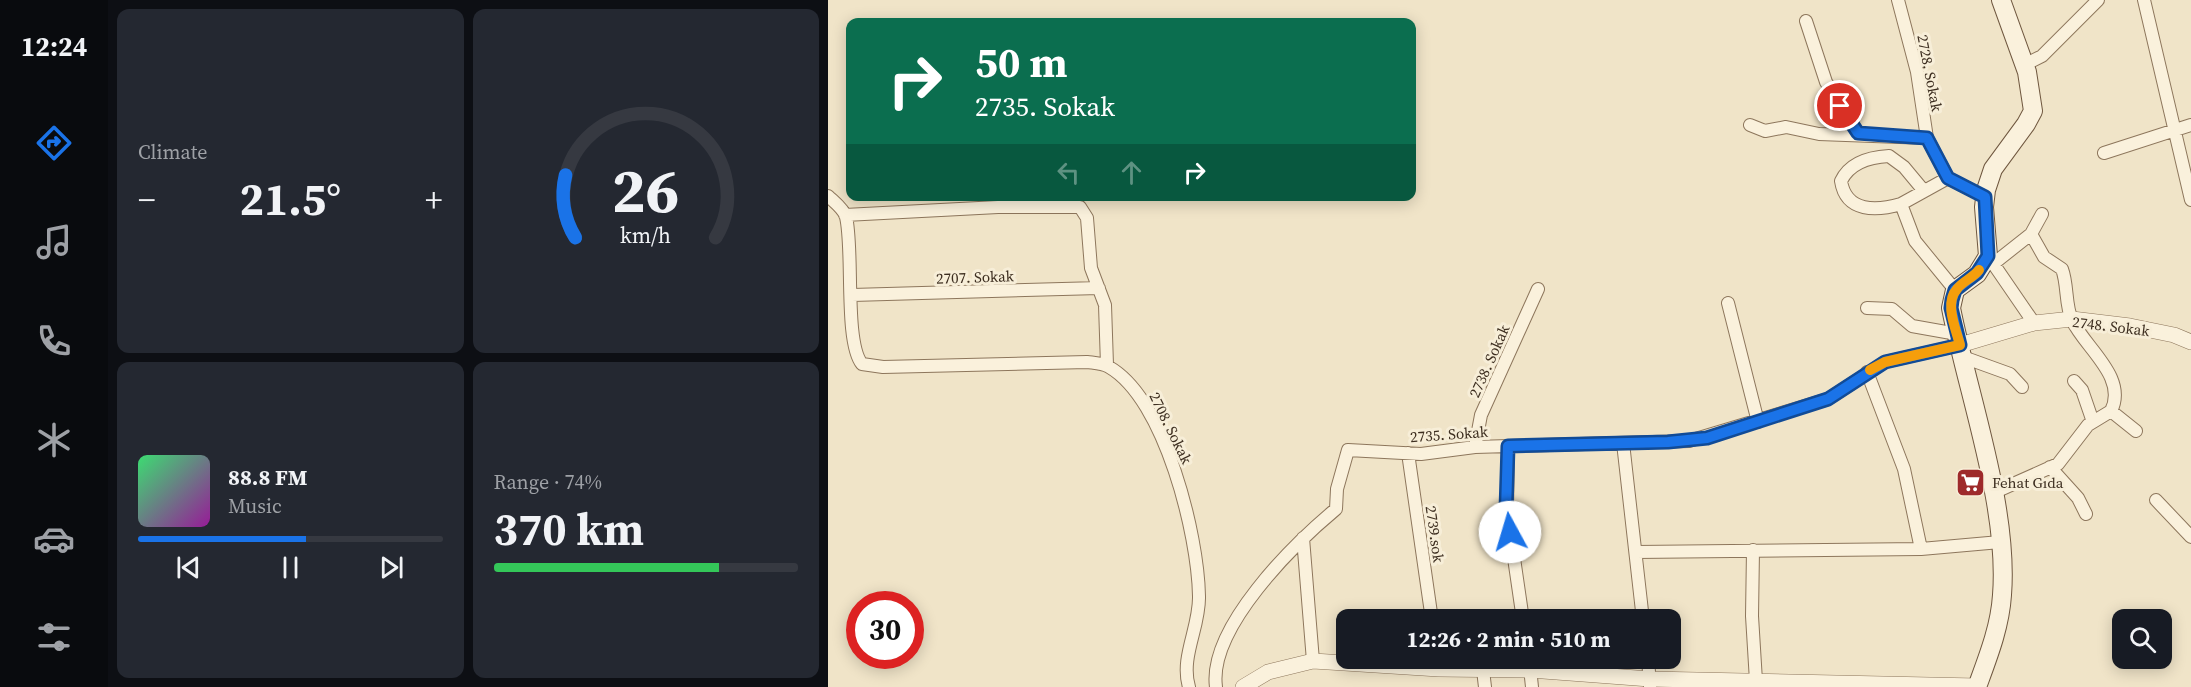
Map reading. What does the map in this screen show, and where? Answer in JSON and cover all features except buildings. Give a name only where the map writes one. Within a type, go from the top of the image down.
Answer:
[{"type":"main road","points":[[1977,686],[1999,616],[2003,575],[1993,493],[1951,308],[1955,290],[1990,260],[1985,197],[1994,169],[2033,111],[2033,98],[2024,65],[2001,0]]},
{"type":"street","name":"2728. Sokak","points":[[1898,0],[1917,72],[1927,138],[1948,178]]},
{"type":"street","points":[[2024,65],[2042,56],[2098,0]]},
{"type":"street","points":[[2144,0],[2191,200]]},
{"type":"street","points":[[1806,21],[1826,82],[1858,133]]},
{"type":"street","points":[[1750,125],[1765,130],[1786,127],[1819,134],[1858,133],[1927,138]]},
{"type":"street","points":[[2104,153],[2191,125]]},
{"type":"street","points":[[1924,191],[1904,167],[1889,156],[1862,161],[1845,173],[1841,181],[1843,190],[1855,205],[1874,209],[1901,204],[1948,178],[1985,197]]},
{"type":"street","points":[[828,196],[845,215],[852,295],[853,340],[862,364],[883,367],[1069,361],[1107,365],[1106,315],[1088,258],[1088,226],[1084,209],[1073,206],[997,202],[845,215]]},
{"type":"street","points":[[1901,204],[1915,241],[1955,290]]},
{"type":"street","points":[[2034,323],[1990,260],[2031,234],[2042,214]]},
{"type":"street","points":[[1993,493],[2063,459],[2093,422],[2107,416],[2111,411],[2114,392],[2108,372],[2072,319],[2062,269],[2044,257],[2031,234]]},
{"type":"street","name":"2707. Sokak","points":[[852,295],[1099,288]]},
{"type":"street","name":"2738. Sokak","points":[[1475,447],[1476,430],[1481,415],[1538,289]]},
{"type":"street","points":[[1728,303],[1758,422]]},
{"type":"street","points":[[1867,308],[1892,309],[1911,326],[1960,345],[2010,374],[2022,387]]},
{"type":"street","name":"2748. Sokak","points":[[1960,345],[2034,323],[2072,319],[2130,326],[2174,335],[2191,342]]},
{"type":"street","name":"2735. Sokak","points":[[1216,687],[1214,668],[1224,643],[1269,573],[1302,538],[1336,509],[1337,489],[1348,450],[1421,454],[1436,450],[1475,447],[1689,441],[1828,399],[1885,362],[1960,345]]},
{"type":"street","name":"2708. Sokak","points":[[1107,365],[1120,374],[1140,396],[1176,470],[1182,491],[1199,596],[1197,621],[1187,660],[1189,687]]},
{"type":"street","points":[[1867,372],[1904,469],[1921,549]]},
{"type":"street","points":[[2074,381],[2086,398],[2093,422]]},
{"type":"street","points":[[2111,411],[2136,431]]},
{"type":"street","points":[[1623,443],[1642,609]]},
{"type":"street","points":[[1508,446],[1506,510],[1521,609]]},
{"type":"street","name":"2739.sok","points":[[1408,453],[1430,609]]},
{"type":"street","points":[[2050,467],[2078,498],[2086,514]]},
{"type":"street","points":[[2156,500],[2191,537]]},
{"type":"street","points":[[1302,538],[1313,661]]},
{"type":"street","points":[[1636,552],[1921,549],[2000,542]]},
{"type":"street","points":[[1753,550],[1752,616],[1756,681]]},
{"type":"street","points":[[1244,687],[1268,672],[1313,661],[1336,662]]},
{"type":"street","points":[[1476,669],[1491,669]]},
{"type":"street","points":[[1530,669],[1532,687]]},
{"type":"street","points":[[1562,669],[1650,683],[1756,681],[1977,686]]},
{"type":"street","points":[[1483,670],[1485,687]]},
{"type":"slow traffic","points":[[1870,370],[1885,362],[1960,345],[1951,308],[1952,300],[1955,290],[1979,270]]},
{"type":"place","name":"Fehat Gıda","points":[[1971,482]]},
{"type":"route","points":[[1510,532],[1506,510],[1508,446],[1668,442],[1707,438],[1806,408],[1828,399],[1845,390],[1872,368],[1885,362],[1960,345],[1951,308],[1952,300],[1955,290],[1977,273],[1988,256],[1985,197],[1953,183],[1948,178],[1927,138],[1858,133],[1840,106]]}]
